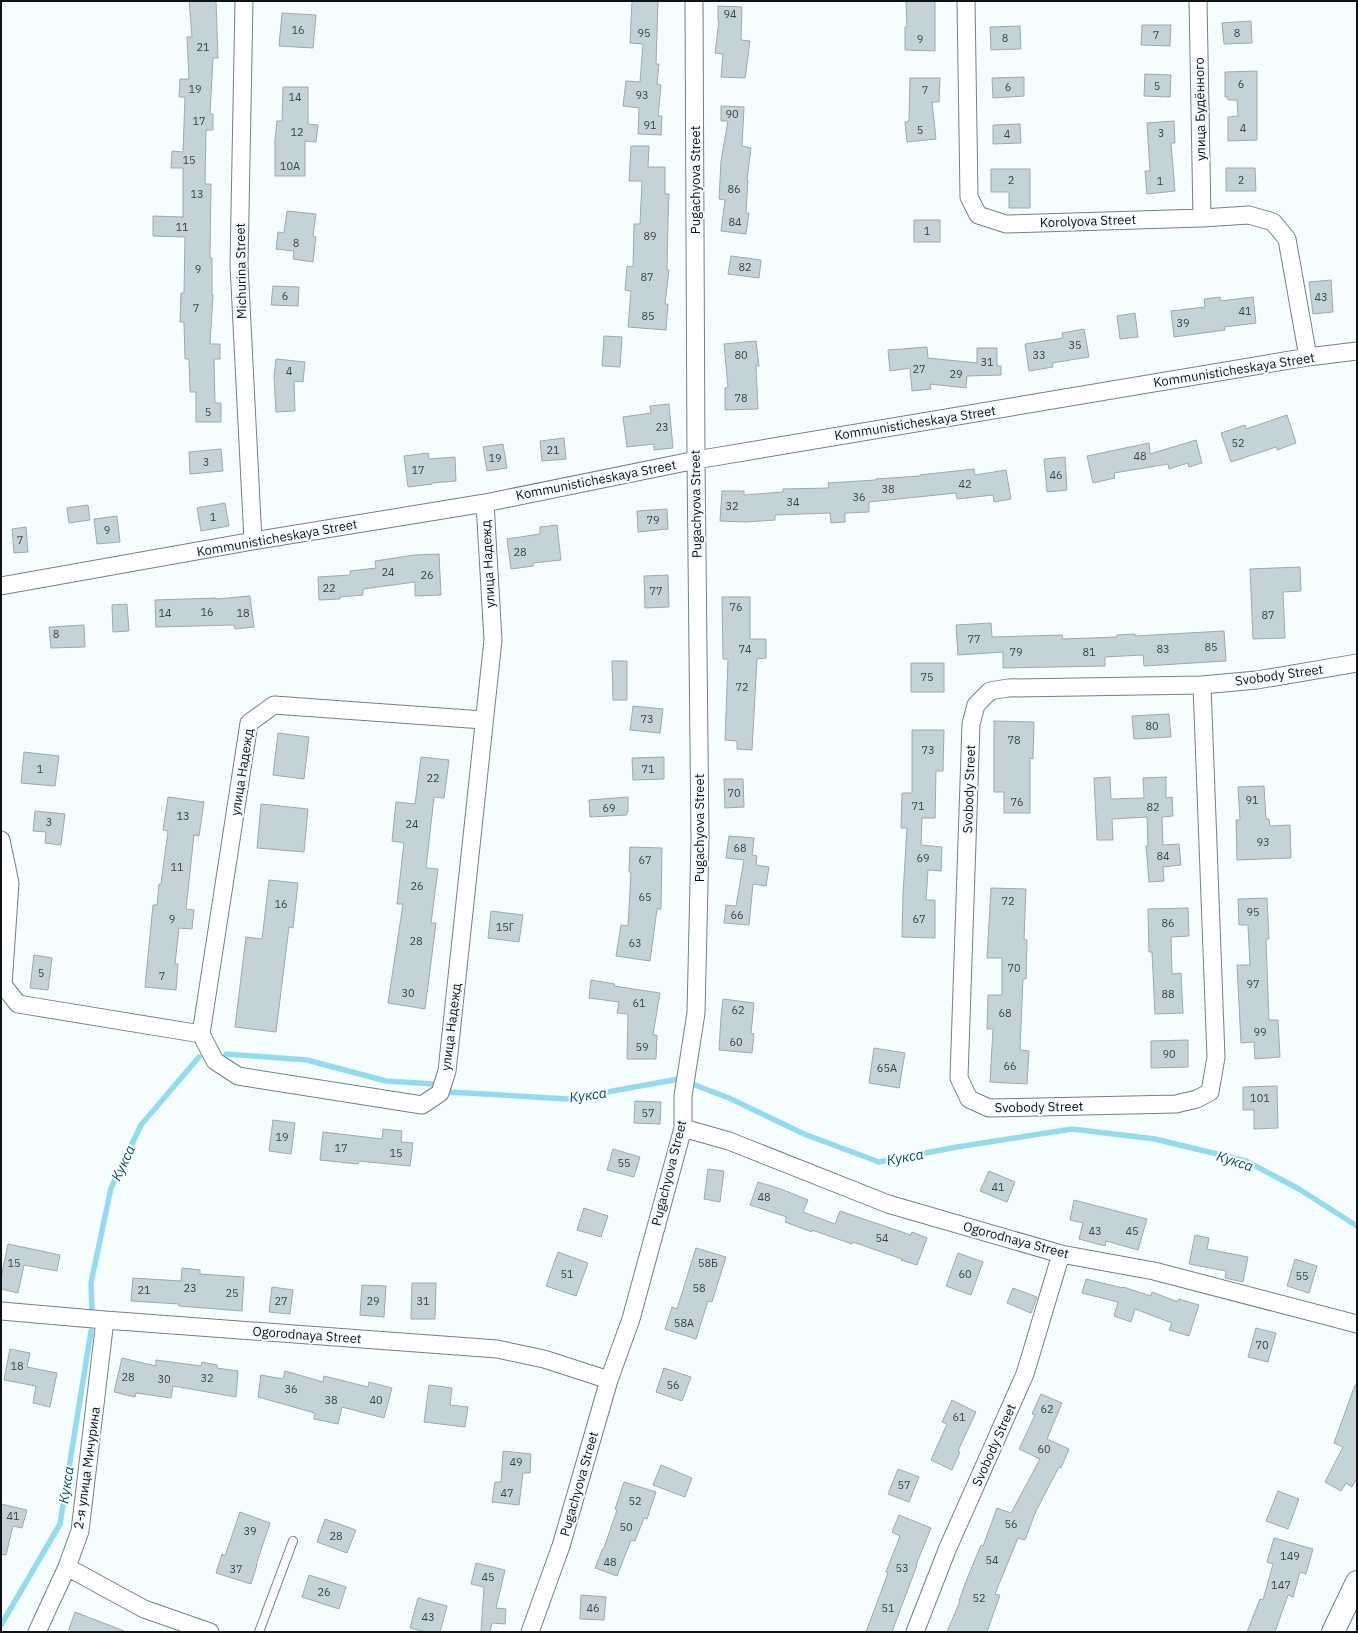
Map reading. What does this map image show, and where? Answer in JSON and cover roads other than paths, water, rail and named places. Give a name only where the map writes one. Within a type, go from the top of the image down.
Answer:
[{"type":"street","name":"Michurina Street","points":[[244,1],[239,265],[253,542]]},
{"type":"street","name":"Pugachyova Street","points":[[530,1632],[561,1546],[609,1380],[631,1319],[683,1128],[683,1096],[696,1013],[700,840],[696,460],[694,1]]},
{"type":"street","name":"Korolyova Street","points":[[966,1],[969,197],[978,215],[1006,224],[1202,218],[1249,215],[1273,222],[1287,239],[1308,357]]},
{"type":"street","name":"улица Будённого","points":[[1198,1],[1202,218]]},
{"type":"street","name":"Kommunisticheskaya Street","points":[[1,586],[485,503],[696,460],[1308,357],[1357,351]]},
{"type":"street","name":"улица Надежд","points":[[483,720],[274,705],[249,723],[201,1034],[215,1060],[238,1076],[422,1105],[440,1093],[447,1071],[483,720],[493,640],[485,503]]},
{"type":"street","name":"Svobody Street","points":[[1202,685],[1216,1057],[1210,1092],[1197,1099],[1176,1104],[989,1108],[969,1099],[960,1078],[971,724],[976,705],[990,691],[1008,688],[1202,685],[1256,680],[1357,663]]},
{"type":"street","points":[[1,840],[10,883],[3,985],[18,1004],[201,1034]]},
{"type":"street","name":"Ogorodnaya Street","points":[[683,1128],[729,1141],[888,1204],[1061,1254],[1154,1271],[1357,1324]]},
{"type":"street","name":"Svobody Street","points":[[915,1632],[947,1550],[1025,1374],[1061,1254]]},
{"type":"street","name":"Ogorodnaya Street","points":[[1,1311],[497,1349],[544,1359],[609,1380]]},
{"type":"street","name":"2-я улица Мичурина","points":[[37,1632],[67,1567],[80,1531],[105,1320]]},
{"type":"street","points":[[67,1567],[144,1609],[210,1632]]},
{"type":"street","points":[[1333,1632],[1357,1582]]},
{"type":"lane","points":[[259,1632],[293,1541]]},
{"type":"waterway","name":"Кукса","points":[[226,1054],[307,1060],[386,1081],[433,1084]]},
{"type":"waterway","name":"Кукса","points":[[92,1314],[91,1283],[111,1188],[141,1125],[199,1057]]},
{"type":"waterway","name":"Кукса","points":[[449,1092],[568,1099],[679,1079],[729,1098],[804,1134],[879,1162],[957,1147],[1072,1129],[1155,1139],[1246,1161],[1299,1189],[1357,1226]]},
{"type":"waterway","name":"Кукса","points":[[1,1625],[60,1524],[91,1331]]}]
